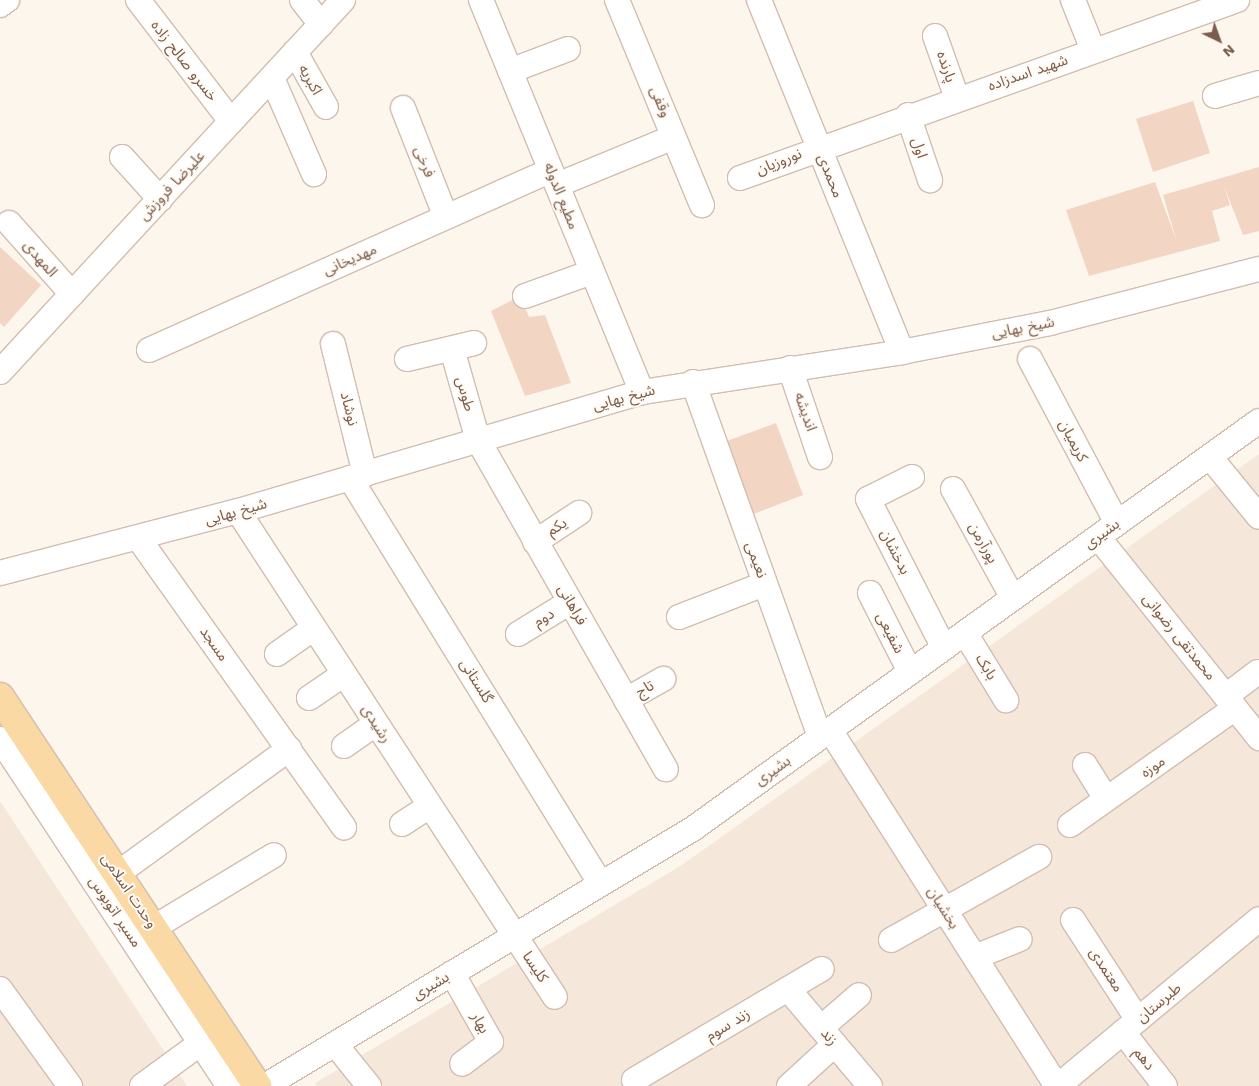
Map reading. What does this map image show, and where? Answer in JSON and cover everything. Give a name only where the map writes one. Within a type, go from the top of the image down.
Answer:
[{"type":"main road","name":"وحدت اسلامی","points":[[0,697],[153,928],[211,1036],[258,1086]]},
{"type":"street","points":[[0,5],[8,0]]},
{"type":"street","name":"خسرو صالح زاده","points":[[139,0],[231,122]]},
{"type":"street","points":[[302,0],[321,24]]},
{"type":"street","name":"علیرضا فروزش","points":[[0,372],[343,0]]},
{"type":"street","name":"مطیع الدوله","points":[[481,0],[642,392]]},
{"type":"street","name":"وقفی","points":[[617,0],[702,205]]},
{"type":"street","name":"محمدی","points":[[759,0],[902,352]]},
{"type":"street","points":[[1073,0],[1093,50]]},
{"type":"street","name":"شهید اسدزاده","points":[[818,146],[1235,0]]},
{"type":"street","name":"پارنده","points":[[935,36],[956,98]]},
{"type":"street","points":[[510,71],[568,50]]},
{"type":"street","name":"اکبریه","points":[[295,52],[326,107]]},
{"type":"street","points":[[272,78],[314,174]]},
{"type":"street","points":[[1215,96],[1259,84]]},
{"type":"street","name":"فرخی","points":[[403,108],[446,217]]},
{"type":"street","name":"اول","points":[[908,115],[930,180]]},
{"type":"street","name":"مهدیخانی","points":[[149,350],[446,217],[554,177],[674,137]]},
{"type":"street","name":"نوروزیان","points":[[740,178],[818,146]]},
{"type":"street","points":[[122,157],[160,199]]},
{"type":"street","name":"المهدی","points":[[9,223],[72,294]]},
{"type":"street","name":"شیخ بهایی","points":[[0,573],[140,539],[642,392],[693,382],[902,352],[1139,303],[1259,269]]},
{"type":"street","points":[[525,296],[592,272]]},
{"type":"street","name":"نوشاد","points":[[333,344],[358,476]]},
{"type":"street","name":"طوس","points":[[407,359],[463,346],[478,440]]},
{"type":"street","name":"کریمیان","points":[[1030,359],[1117,524]]},
{"type":"street","name":"اندیشه","points":[[790,368],[820,457]]},
{"type":"street","name":"نعیمی","points":[[693,382],[764,584],[825,734]]},
{"type":"street","name":"بشیری","points":[[264,1086],[694,828],[1259,421]]},
{"type":"street","name":"فراهانی","points":[[478,440],[666,769]]},
{"type":"street","points":[[1210,457],[1259,517]]},
{"type":"street","name":"گلستانی","points":[[358,476],[601,884]]},
{"type":"street","name":"بدخشان","points":[[912,477],[868,499],[944,648]]},
{"type":"street","name":"پورآرمن","points":[[953,488],[1013,598]]},
{"type":"street","name":"رشیدی","points":[[238,511],[514,936]]},
{"type":"street","name":"یکم","points":[[535,542],[579,513]]},
{"type":"street","name":"محمدتقی رضوانی","points":[[1098,537],[1259,738]]},
{"type":"street","name":"مسجد","points":[[140,539],[344,827]]},
{"type":"street","points":[[679,617],[764,584]]},
{"type":"street","name":"شفیعی","points":[[870,593],[910,672]]},
{"type":"street","name":"دوم","points":[[518,634],[570,602]]},
{"type":"street","points":[[277,654],[314,628]]},
{"type":"street","name":"بابک","points":[[965,633],[1006,700]]},
{"type":"street","name":"موزه","points":[[1070,825],[1106,800],[1231,702],[1258,672]]},
{"type":"street","points":[[309,698],[344,674]]},
{"type":"street","name":"تاج","points":[[626,700],[663,679]]},
{"type":"street","points":[[344,746],[376,724]]},
{"type":"street","name":"بخشیان","points":[[825,734],[945,910],[1058,1086]]},
{"type":"street","name":"مسیر اتوبوس","points":[[0,738],[211,1036],[229,1086]]},
{"type":"street","points":[[117,874],[289,749]]},
{"type":"street","points":[[1085,765],[1106,800]]},
{"type":"street","points":[[402,824],[430,806]]},
{"type":"street","points":[[153,928],[274,855]]},
{"type":"street","points":[[891,940],[1039,857]]},
{"type":"street","name":"طبرستان","points":[[1058,1086],[1259,919]]},
{"type":"street","name":"معتمدی","points":[[1073,920],[1131,1026]]},
{"type":"street","name":"کلیسا","points":[[514,936],[555,997]]},
{"type":"street","points":[[975,957],[1020,939]]},
{"type":"street","name":"زند سوم","points":[[634,1080],[822,968]]},
{"type":"street","name":"بهار","points":[[452,973],[491,1042],[462,1064]]},
{"type":"street","name":"زند","points":[[788,989],[870,1086]]},
{"type":"street","points":[[2,995],[70,1086]]},
{"type":"street","points":[[790,1086],[859,995]]},
{"type":"street","name":"دهم","points":[[1131,1026],[1165,1086]]},
{"type":"street","points":[[142,1086],[211,1036]]},
{"type":"street","points":[[335,1044],[369,1086]]},
{"type":"shaded area","points":[[1259,454],[1259,1086],[317,1086],[315,1083],[682,865]]},
{"type":"shaded area","points":[[0,801],[187,1086],[0,1086]]},
{"type":"building","points":[[1193,101],[1210,153],[1153,172],[1136,119]]},
{"type":"building","points":[[1259,167],[1259,231],[1243,235],[1224,186],[1230,205],[1212,211],[1220,241],[1089,276],[1066,210],[1155,182],[1177,242],[1163,195]]},
{"type":"building","points":[[0,247],[41,285],[4,327],[0,323]]},
{"type":"building","points":[[520,296],[529,317],[545,315],[571,383],[525,396],[491,311]]},
{"type":"building","points":[[776,423],[803,495],[751,515],[724,442]]}]
